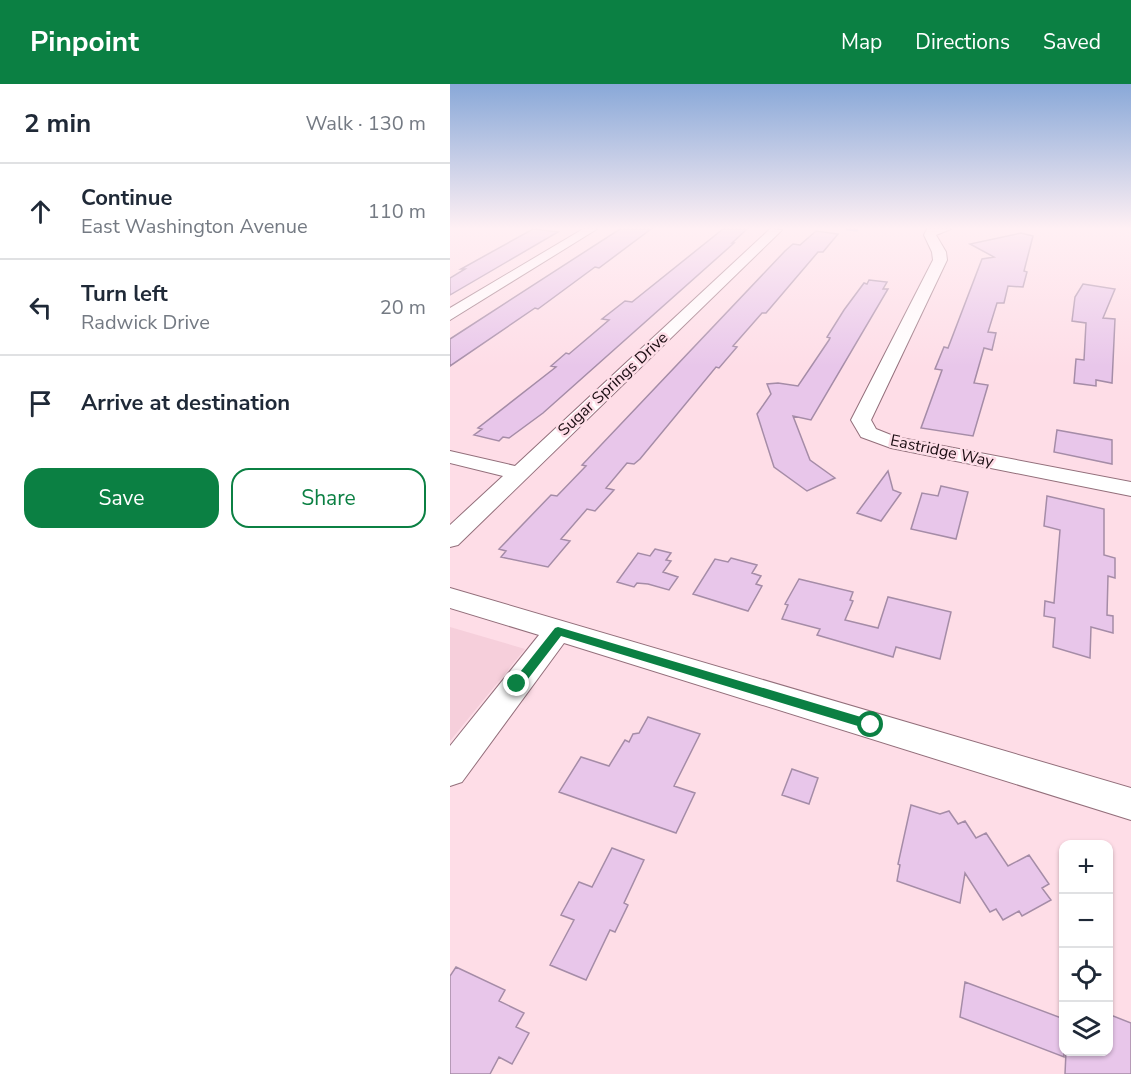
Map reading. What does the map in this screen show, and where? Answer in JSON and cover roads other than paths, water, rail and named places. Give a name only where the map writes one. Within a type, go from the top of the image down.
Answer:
[{"type":"street","points":[[450,315],[515,275]]},
{"type":"street","name":"Sugar Springs Drive","points":[[450,539],[728,275]]},
{"type":"street","name":"Eastridge Way","points":[[932,275],[861,420],[868,433],[891,442],[1131,489]]},
{"type":"street","points":[[450,457],[519,473]]},
{"type":"street","points":[[450,598],[1131,804]]},
{"type":"street","points":[[450,771],[558,631]]}]
